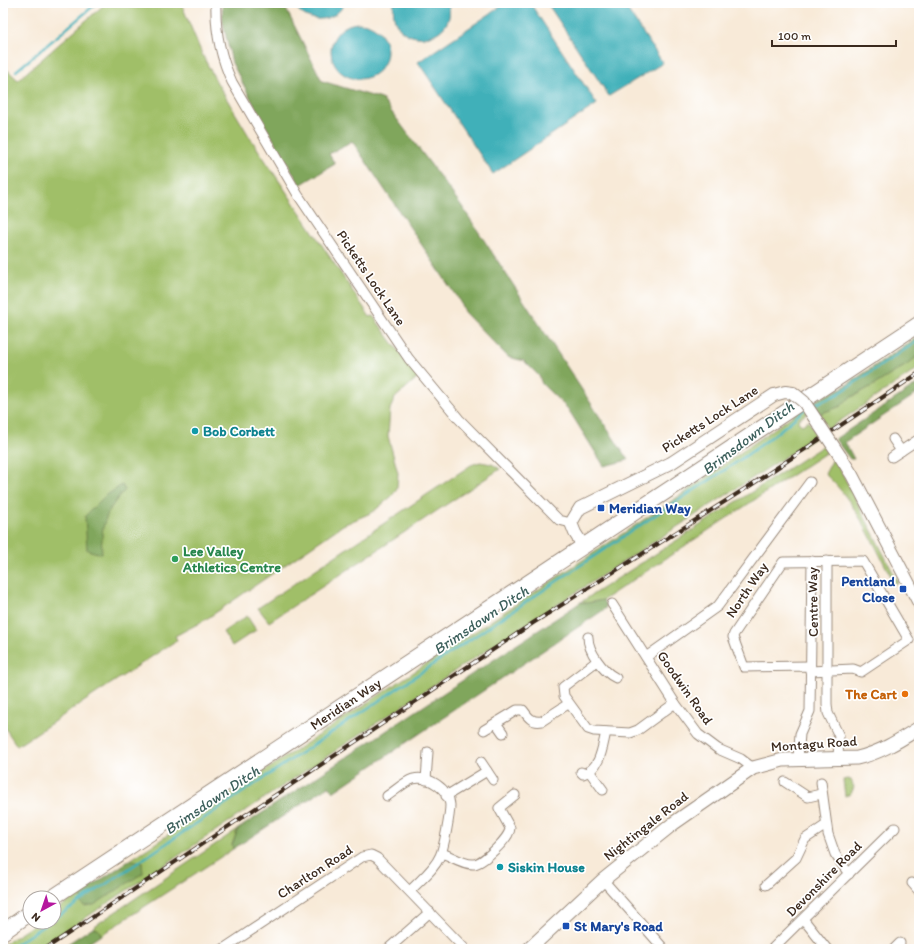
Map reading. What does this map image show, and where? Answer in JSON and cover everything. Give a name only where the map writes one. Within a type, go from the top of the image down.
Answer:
[{"type":"main road","name":"Meridian Way","points":[[62,891],[919,324]]},
{"type":"main road","name":"Montagu Road","points":[[752,768],[783,760],[857,758],[876,752],[918,731]]},
{"type":"main road","name":"Nightingale Road","points":[[529,949],[604,880],[674,823],[752,768]]},
{"type":"main road","points":[[3,932],[22,919]]},
{"type":"street","name":"Picketts Lock Lane","points":[[216,3],[217,37],[224,63],[232,82],[298,195],[377,314],[409,359],[459,419],[559,520],[571,523],[580,508],[671,463],[774,395],[785,392],[793,393],[804,402],[843,460],[919,603]]},
{"type":"street","points":[[893,439],[901,451]]},
{"type":"street","points":[[892,457],[919,439]]},
{"type":"street","points":[[646,657],[718,606],[810,482]]},
{"type":"street","points":[[571,523],[574,533],[584,546]]},
{"type":"street","name":"Centre Way","points":[[798,759],[800,734],[810,711],[812,561],[827,561],[827,704],[828,713],[838,736],[838,759]]},
{"type":"street","name":"North Way","points":[[810,669],[744,667],[733,637],[783,562],[812,561]]},
{"type":"street","points":[[810,669],[853,669],[857,672],[865,671],[909,640],[863,561],[827,561]]},
{"type":"street","name":"Goodwin Road","points":[[612,604],[675,703],[704,739],[718,749],[744,761],[752,768]]},
{"type":"street","points":[[588,637],[597,661],[606,672],[616,678]]},
{"type":"street","points":[[597,661],[563,687],[564,696],[568,704],[588,729],[594,731],[623,733],[638,730],[675,703]]},
{"type":"street","points":[[484,730],[520,709],[534,722],[542,722],[568,704]]},
{"type":"street","points":[[496,723],[503,733]]},
{"type":"street","points":[[603,790],[585,772],[599,761],[606,732]]},
{"type":"street","points":[[426,780],[428,752]]},
{"type":"street","points":[[481,762],[493,780]]},
{"type":"street","points":[[446,796],[487,771]]},
{"type":"street","points":[[387,796],[411,780],[426,780],[435,783],[446,796],[450,804],[442,853],[436,864],[410,891]]},
{"type":"street","points":[[785,782],[808,798],[821,794]]},
{"type":"street","points":[[821,782],[821,794],[826,825],[835,854],[849,874]]},
{"type":"street","points":[[442,853],[468,863],[474,864],[482,860],[508,837],[510,828],[499,808],[515,795]]},
{"type":"street","points":[[766,885],[796,858],[805,839],[826,825]]},
{"type":"street","name":"Devonshire Road","points":[[772,949],[804,920],[895,828]]},
{"type":"street","name":"Charlton Road","points":[[223,949],[356,861],[368,855],[377,858],[465,949]]},
{"type":"street","points":[[604,880],[664,949]]},
{"type":"street","points":[[912,883],[919,891]]},
{"type":"street","points":[[388,949],[430,912]]},
{"type":"street","points":[[804,920],[827,949]]},
{"type":"green space","points":[[106,3],[181,3],[202,54],[216,81],[249,136],[370,317],[373,316],[418,377],[395,398],[390,409],[388,436],[398,473],[397,488],[392,496],[373,512],[343,525],[205,620],[175,636],[177,640],[17,746],[3,725],[3,66],[18,80]]},
{"type":"green space","points":[[222,3],[283,3],[322,81],[382,99],[461,205],[628,460],[604,466],[568,409],[542,384],[539,376],[524,361],[508,357],[464,312],[460,302],[352,141],[329,154],[335,164],[300,185],[262,120],[232,63],[223,23]]},
{"type":"green space","points":[[919,336],[919,355],[908,364],[848,399],[841,406],[819,414],[810,403],[845,386]]},
{"type":"green space","points":[[919,355],[919,368],[828,429],[819,414],[841,406],[848,399],[908,364]]},
{"type":"green space","points":[[919,383],[919,392],[845,442],[854,459],[850,459],[835,439]]},
{"type":"green space","points":[[810,403],[815,408],[799,419],[798,422],[802,425],[808,421],[819,435],[453,672],[39,949],[3,949],[3,945],[26,930],[62,930],[62,906],[81,893],[81,903],[142,862],[130,860],[684,493]]},
{"type":"green space","points":[[826,444],[830,450],[603,600],[587,603],[581,602]]},
{"type":"green space","points":[[834,457],[898,582],[895,584],[856,512],[847,498],[825,474]]},
{"type":"green space","points":[[480,462],[492,464],[500,469],[269,622],[258,608],[471,465]]},
{"type":"green space","points":[[122,485],[125,490],[113,504],[103,527],[102,554],[87,550],[85,516],[105,496]]},
{"type":"green space","points":[[603,600],[606,606],[605,609],[333,792],[329,786],[233,849],[232,845],[238,829],[581,602],[587,603]]},
{"type":"green space","points":[[247,616],[256,630],[232,646],[223,632]]},
{"type":"green space","points":[[843,780],[851,780],[854,787],[851,794],[845,796]]},
{"type":"green space","points":[[238,829],[232,845],[233,849],[101,935],[99,930],[93,927]]},
{"type":"green space","points":[[130,860],[142,862],[143,873],[94,905],[84,906],[81,903],[81,893]]},
{"type":"green space","points":[[93,927],[99,930],[101,935],[80,949],[60,949]]},
{"type":"water","points":[[294,3],[345,3],[334,15],[319,19],[304,15],[298,10]]},
{"type":"water","points":[[394,3],[448,3],[449,17],[444,27],[435,34],[423,37],[411,36],[401,30],[395,19]]},
{"type":"water","points":[[506,3],[530,3],[597,104],[493,174],[418,62]]},
{"type":"water","points":[[547,3],[623,3],[663,63],[609,96]]},
{"type":"water","points":[[359,23],[370,25],[379,31],[385,40],[387,51],[385,62],[379,71],[370,77],[359,79],[348,77],[339,71],[333,62],[331,51],[333,40],[339,31],[348,25]]},
{"type":"waterway","points":[[16,71],[97,3]]},
{"type":"waterway","name":"Brimsdown Ditch","points":[[811,406],[838,394],[919,340]]},
{"type":"waterway","name":"Brimsdown Ditch","points":[[62,914],[657,514],[752,452],[805,409]]},
{"type":"waterway","name":"Brimsdown Ditch","points":[[9,949],[37,930]]},
{"type":"railway","points":[[45,949],[533,623],[751,485],[919,373]]},
{"type":"place","name":"Bob Corbett","points":[[195,431]]},
{"type":"place","name":"Meridian Way","points":[[601,508]]},
{"type":"place","name":"Lee Valley Athletics Centre","points":[[175,559]]},
{"type":"place","name":"Pentland Close","points":[[903,589]]},
{"type":"place","name":"The Cart","points":[[905,694]]},
{"type":"place","name":"Siskin House","points":[[500,867]]},
{"type":"place","name":"St Mary's Road","points":[[566,926]]}]
